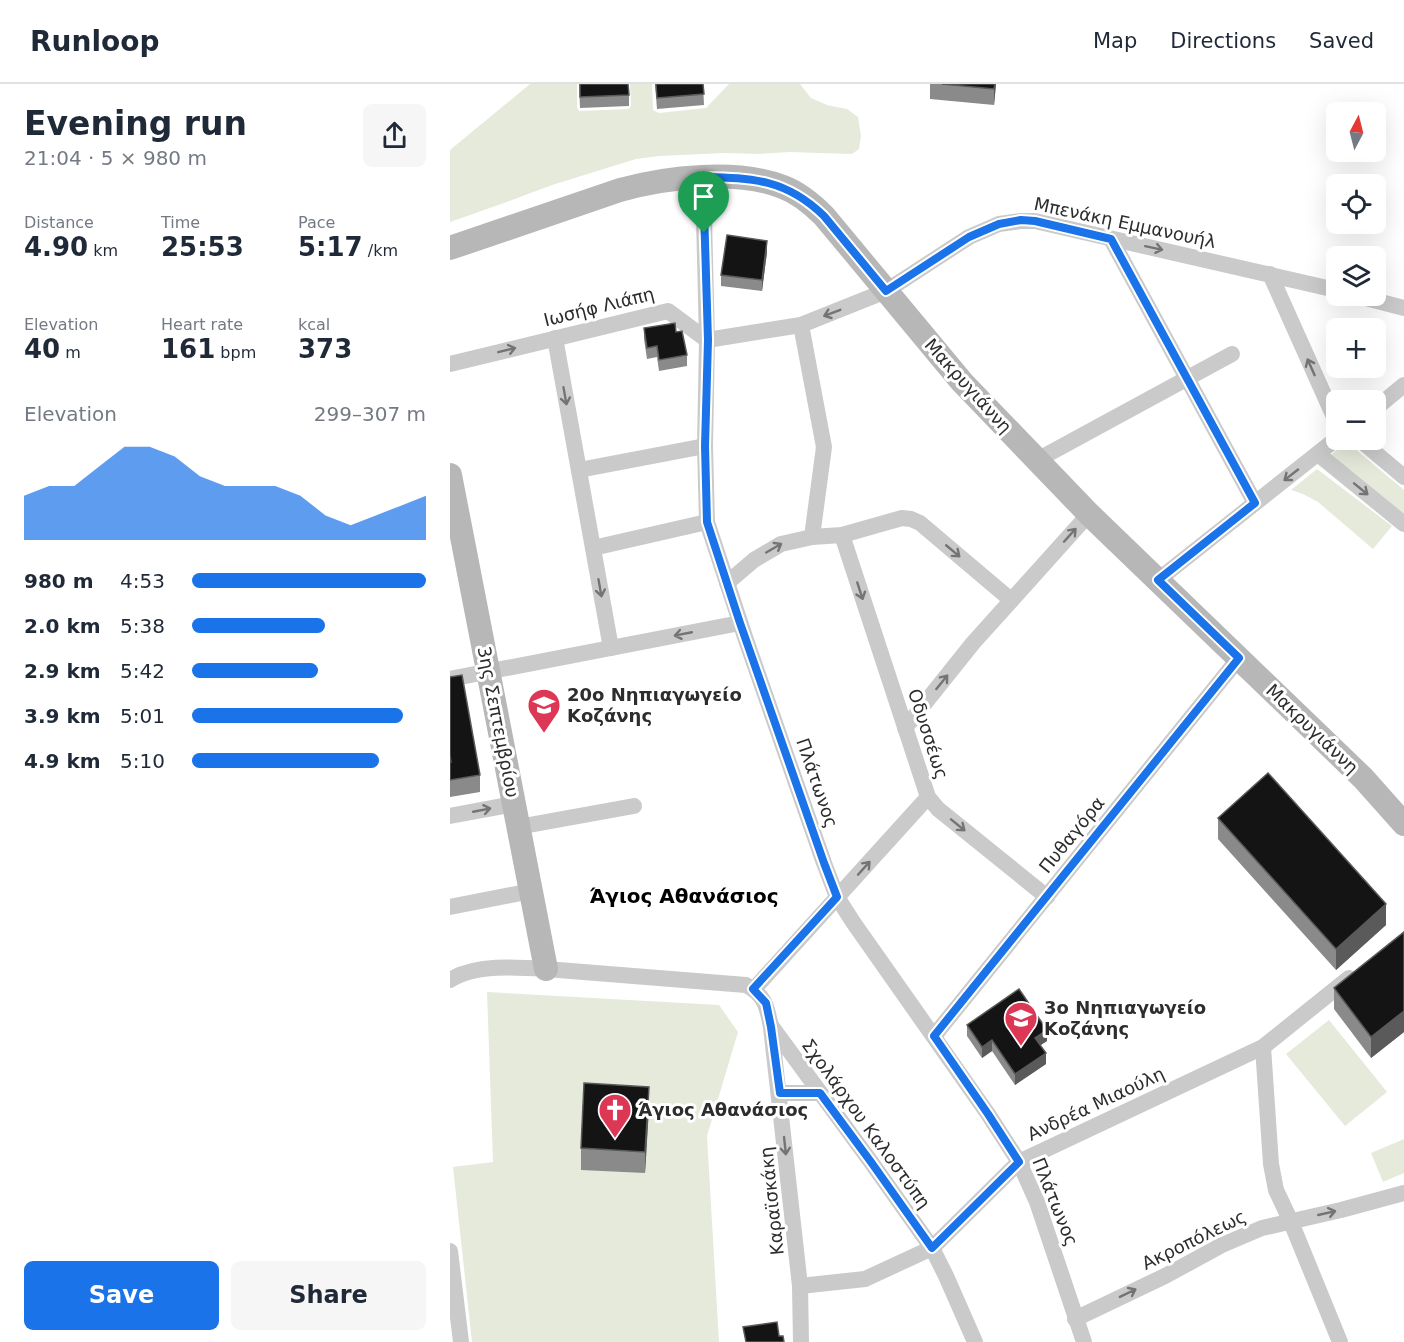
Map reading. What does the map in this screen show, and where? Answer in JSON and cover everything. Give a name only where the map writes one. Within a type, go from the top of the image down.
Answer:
[{"type":"street","name":"Πλάτωνος","points":[[703,177],[708,340],[705,446],[707,522],[740,623],[837,897],[1019,1162],[1055,1251],[1084,1342]]},
{"type":"street","name":"Μακρυγιάννη","points":[[450,248],[637,185],[675,178],[753,179],[784,187],[799,195],[824,216],[962,382],[1037,460],[1089,514],[1363,778],[1404,824]]},
{"type":"street","name":"Μπενάκη Εμμανουήλ","points":[[886,291],[969,237],[999,224],[1021,220],[1035,221],[1326,288]]},
{"type":"street","points":[[1111,239],[1255,503]]},
{"type":"street","points":[[1270,274],[1326,399]]},
{"type":"street","points":[[708,340],[801,325],[886,291]]},
{"type":"street","points":[[1386,303],[1404,308]]},
{"type":"street","name":"Ιωσήφ Λιάπη","points":[[450,364],[668,311],[708,340]]},
{"type":"street","points":[[801,325],[824,447],[812,537]]},
{"type":"street","points":[[555,338],[611,648]]},
{"type":"street","points":[[1037,460],[1232,354]]},
{"type":"street","points":[[1386,400],[1404,385]]},
{"type":"street","points":[[579,470],[705,446]]},
{"type":"street","points":[[1158,580],[1326,447]]},
{"type":"street","points":[[1372,450],[1404,477]]},
{"type":"street","points":[[1318,453],[1404,524]]},
{"type":"street","name":"3ης Σεπτεμβρίου","points":[[450,475],[546,969]]},
{"type":"street","points":[[906,728],[973,643],[1089,514]]},
{"type":"street","points":[[727,583],[754,560],[781,544],[812,537],[842,535],[902,518],[920,523],[1011,600]]},
{"type":"street","points":[[593,549],[707,522]]},
{"type":"street","name":"Οδυσσέως","points":[[842,535],[928,797],[938,809],[1047,897]]},
{"type":"street","points":[[450,679],[740,623]]},
{"type":"street","name":"Πυθαγόρα","points":[[934,1036],[1239,658]]},
{"type":"street","points":[[450,980],[472,971],[513,967],[746,985],[753,989],[928,797]]},
{"type":"street","points":[[450,816],[516,815],[634,806]]},
{"type":"street","points":[[450,907],[531,891]]},
{"type":"street","name":"Ανδρέα Μιαούλη","points":[[800,1286],[865,1279],[932,1248],[1019,1162],[1263,1047],[1360,970]]},
{"type":"street","name":"Καραϊσκάκη","points":[[753,989],[766,1003],[780,1093],[800,1286],[801,1342]]},
{"type":"street","name":"Σχολάρχου Καλοστύπη","points":[[771,1027],[932,1248],[975,1342]]},
{"type":"street","points":[[1263,1047],[1271,1164],[1276,1190],[1340,1342]]},
{"type":"street","points":[[780,1093],[820,1093]]},
{"type":"street","name":"Ακροπόλεως","points":[[1076,1319],[1165,1276],[1222,1245],[1262,1228],[1404,1193]]},
{"type":"street","points":[[450,1251],[460,1342]]},
{"type":"shaded area","points":[[530,84],[577,84],[579,111],[629,109],[631,106],[630,84],[652,84],[653,110],[659,113],[706,108],[729,84],[800,84],[811,98],[827,105],[847,109],[858,117],[861,136],[859,149],[852,154],[725,153],[636,159],[552,185],[450,222],[450,150]]},
{"type":"shaded area","points":[[1337,450],[1356,450],[1404,490],[1404,514],[1332,456]]},
{"type":"shaded area","points":[[1317,469],[1392,526],[1373,549],[1318,502],[1291,490]]},
{"type":"shaded area","points":[[487,992],[719,1005],[738,1032],[707,1136],[719,1342],[472,1342],[453,1167],[493,1162]]},
{"type":"shaded area","points":[[1329,1020],[1387,1092],[1345,1126],[1286,1054]]},
{"type":"shaded area","points":[[1404,1139],[1404,1173],[1383,1182],[1371,1153]]},
{"type":"building","points":[[580,84],[628,84],[629,95],[580,97]]},
{"type":"building","points":[[656,84],[703,84],[704,94],[657,98]]},
{"type":"building","points":[[942,84],[995,84],[994,89]]},
{"type":"building","points":[[727,235],[767,241],[762,280],[721,275]]},
{"type":"building","points":[[675,323],[676,332],[682,331],[687,355],[659,360],[657,346],[647,348],[644,328]]},
{"type":"building","points":[[462,675],[480,775],[450,780],[450,677]]},
{"type":"building","points":[[1268,773],[1386,904],[1336,949],[1218,818]]},
{"type":"building","points":[[1404,932],[1404,1011],[1371,1037],[1334,988]]},
{"type":"building","points":[[1019,989],[1047,1030],[1035,1038],[1046,1053],[1015,1074],[992,1040],[982,1047],[967,1025]]},
{"type":"building","name":"Άγιος Αθανάσιος","points":[[584,1083],[649,1087],[645,1152],[581,1148]]},
{"type":"building","points":[[777,1322],[779,1336],[783,1336],[784,1342],[746,1342],[743,1327]]},
{"type":"place","name":"20ο Νηπιαγωγείο Κοζάνης","points":[[544,734]]},
{"type":"place","name":"3ο Νηπιαγωγείο Κοζάνης","points":[[1021,1047]]},
{"type":"place","name":"Άγιος Αθανάσιος","points":[[615,1139]]},
{"type":"district","name":"Άγιος Αθανάσιος","points":[[684,896]]},
{"type":"route","points":[[703,177],[729,177],[753,179],[784,187],[813,205],[846,241],[886,291],[969,237],[999,224],[1021,220],[1035,221],[1111,239],[1255,503],[1158,580],[1239,658],[934,1036],[1019,1162],[932,1248],[820,1093],[780,1093],[766,1003],[753,989],[837,897],[746,640],[707,522],[705,446],[708,340],[704,233],[703,177]]}]
